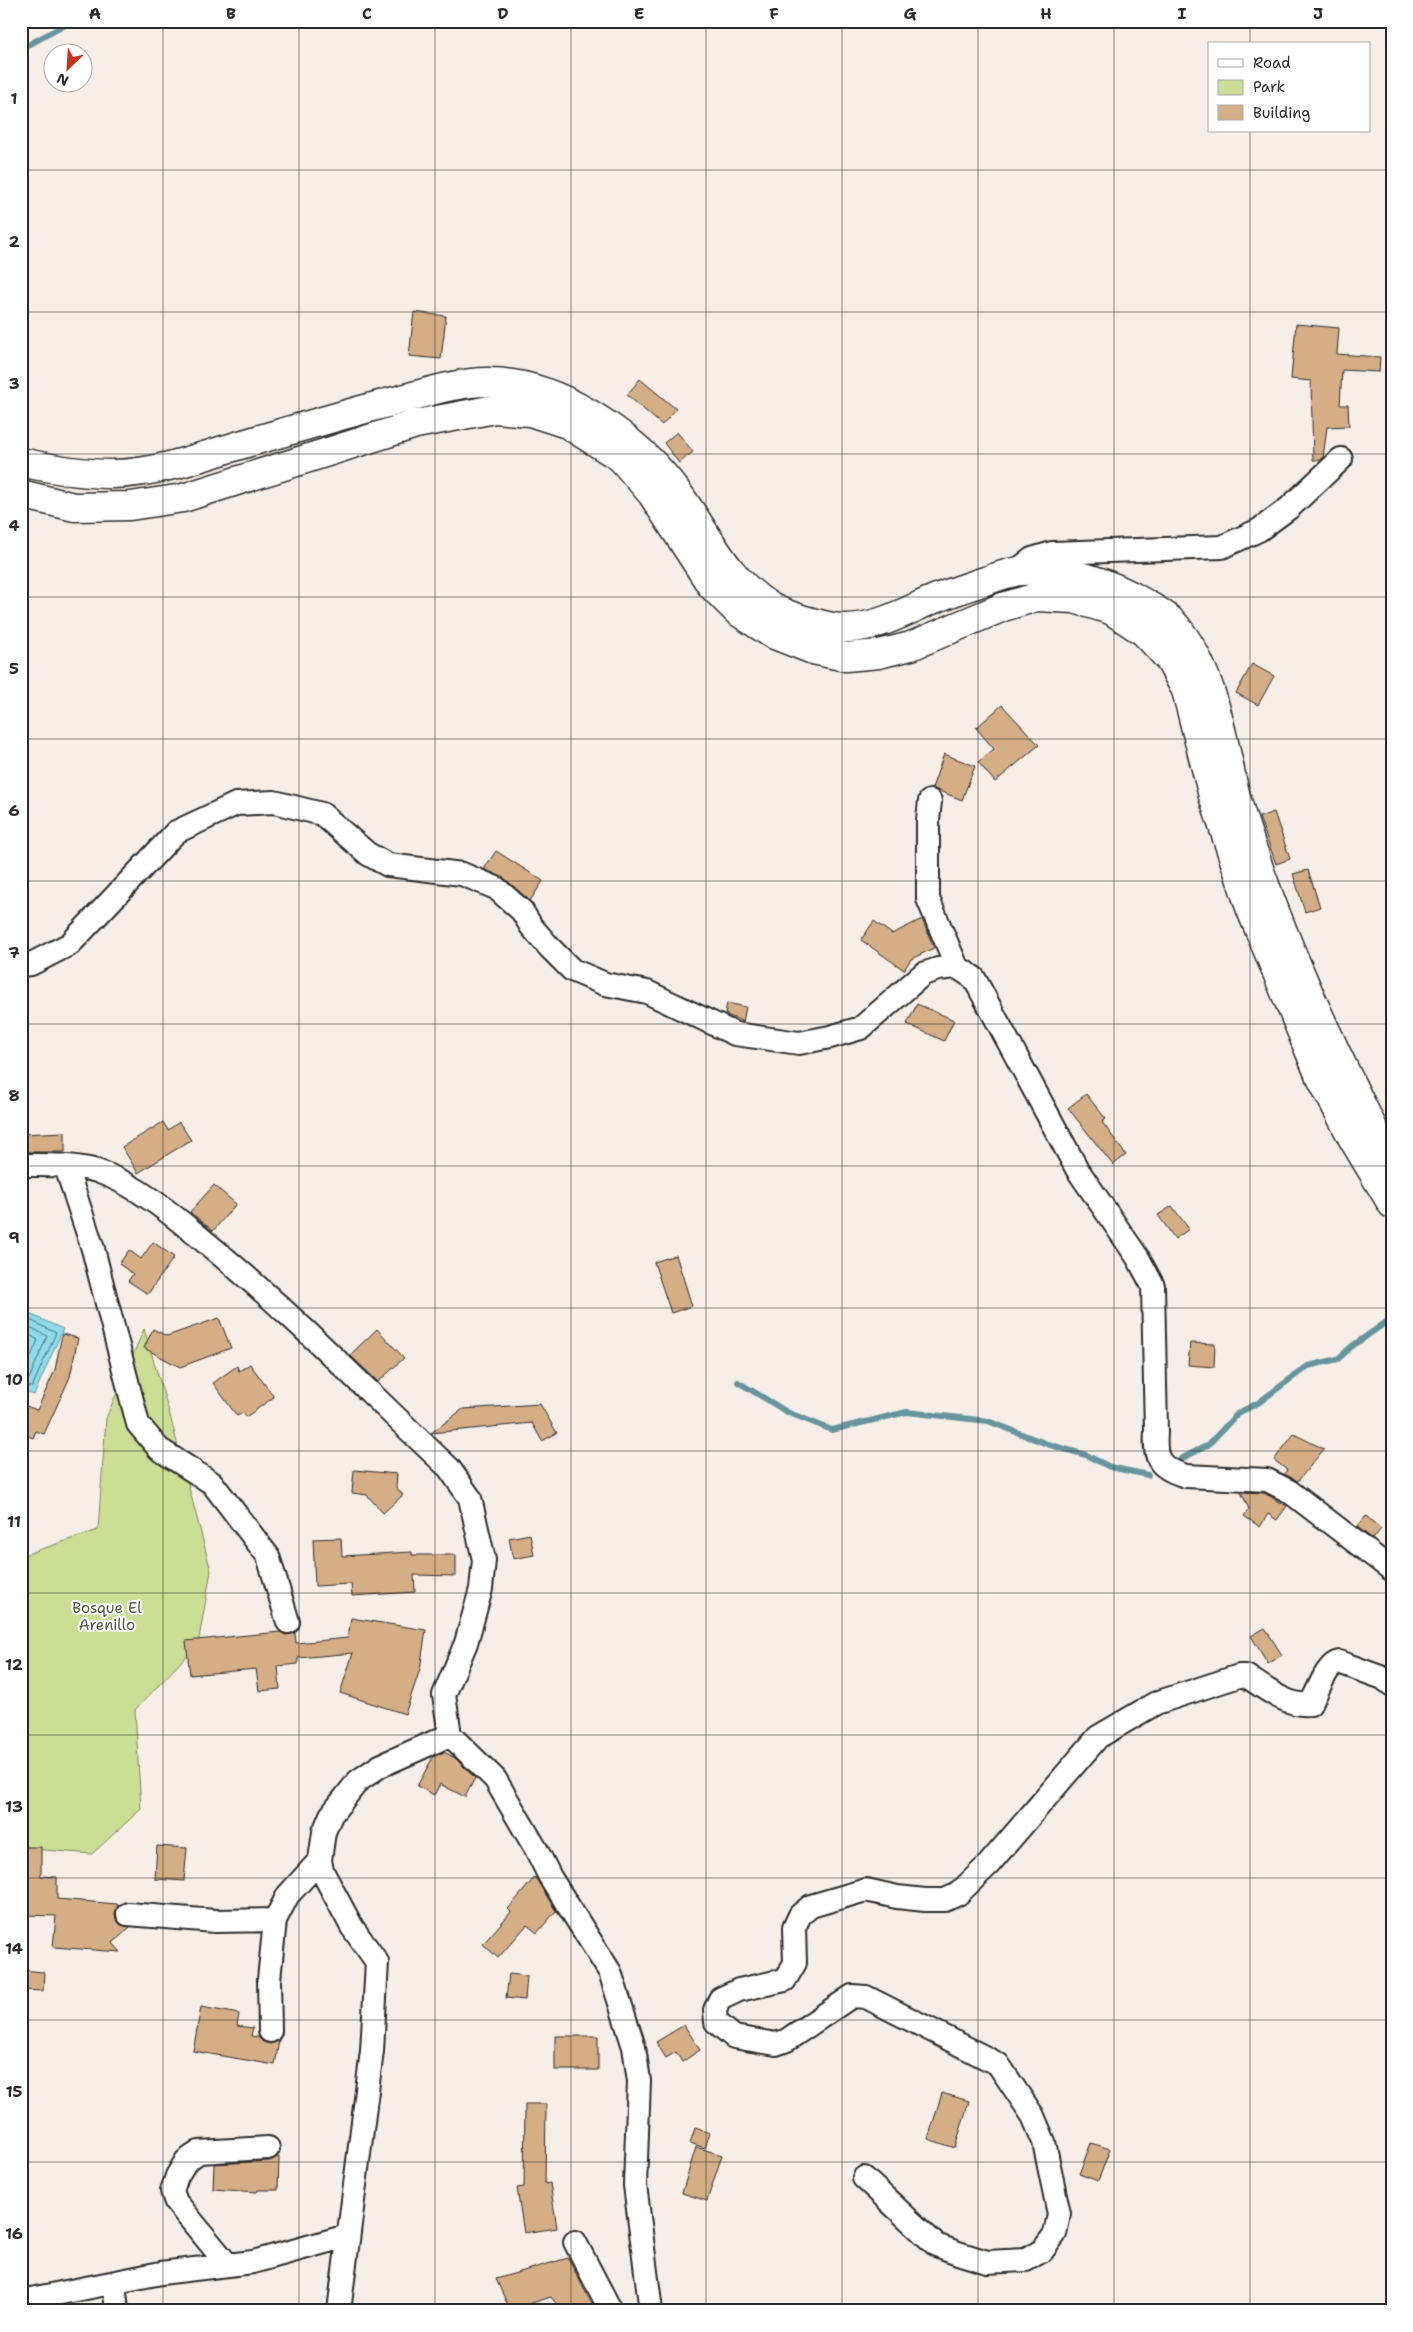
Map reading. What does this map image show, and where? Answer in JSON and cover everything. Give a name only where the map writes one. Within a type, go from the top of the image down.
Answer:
[{"type":"highway","points":[[21,462],[76,473],[119,474],[161,468],[363,410],[448,388],[486,382],[516,385],[552,395],[591,414],[632,445],[670,483],[700,526],[716,555],[734,577],[754,595],[789,616],[842,628],[868,625],[888,619],[950,593],[1015,572],[1053,570],[1081,576],[1120,589],[1174,623],[1191,649],[1206,682],[1222,729],[1236,798],[1270,895],[1320,1019],[1392,1165]]},
{"type":"highway","points":[[21,494],[74,507],[130,506],[183,498],[416,424],[495,409],[530,412],[567,424],[621,458],[652,494],[711,585],[737,610],[772,634],[813,650],[846,657],[879,654],[920,642],[1003,607],[1036,597],[1074,599],[1111,610],[1144,632],[1169,659],[1186,690],[1212,796],[1251,910],[1319,1074],[1353,1139],[1392,1204]]},
{"type":"street","points":[[1015,572],[1032,559],[1052,553],[1222,547],[1259,530],[1289,508],[1341,459]]},
{"type":"street","points":[[930,801],[928,820],[928,899],[956,967]]},
{"type":"street","points":[[21,965],[31,964],[70,944],[176,832],[236,804],[274,802],[322,814],[368,854],[388,865],[462,874],[496,888],[522,911],[531,926],[572,970],[605,984],[647,992],[735,1034],[799,1043],[861,1028],[923,974],[938,969],[956,967],[966,971],[974,978],[1077,1169],[1138,1258],[1153,1286],[1156,1432],[1154,1452],[1163,1466],[1174,1473],[1186,1476],[1267,1480],[1290,1491],[1392,1570]]},
{"type":"street","points":[[21,1165],[66,1167],[96,1171],[133,1188],[185,1225],[250,1278],[449,1468],[470,1498],[484,1560],[481,1589],[466,1643],[444,1695],[450,1734],[494,1779],[536,1849],[550,1877],[610,1972],[616,1988],[634,2047],[639,2081],[635,2185],[651,2311]]},
{"type":"street","points":[[66,1167],[93,1249],[138,1424],[159,1449],[212,1483],[268,1556],[288,1622]]},
{"type":"street","points":[[864,2178],[936,2245],[958,2254],[987,2262],[1026,2260],[1043,2250],[1055,2234],[1059,2214],[1044,2142],[1033,2116],[998,2064],[866,1997],[852,1996],[787,2040],[776,2044],[734,2038],[716,2022],[715,2010],[720,1999],[739,1990],[785,1980],[792,1972],[795,1963],[794,1928],[800,1915],[811,1906],[866,1890],[897,1897],[925,1900],[945,1900],[958,1894],[989,1864],[1098,1737],[1156,1703],[1239,1676],[1246,1676],[1286,1700],[1300,1705],[1310,1704],[1316,1696],[1328,1669],[1338,1662],[1384,1678],[1392,1685]]},
{"type":"street","points":[[339,2311],[347,2236],[372,2051],[377,1962],[352,1927],[322,1871],[320,1860],[324,1832],[331,1815],[358,1781],[380,1766],[450,1734]]},
{"type":"street","points":[[270,2031],[269,1980],[274,1920],[288,1895],[320,1860]]},
{"type":"street","points":[[128,1914],[215,1921],[274,1920]]},
{"type":"street","points":[[228,2265],[176,2202],[172,2191],[177,2176],[186,2161],[199,2152],[268,2148]]},
{"type":"street","points":[[21,2301],[161,2274],[253,2262],[347,2236]]},
{"type":"street","points":[[575,2242],[611,2311]]},
{"type":"street","points":[[114,2283],[117,2311]]},
{"type":"green space","name":"Bosque El Arenillo","points":[[144,1329],[169,1412],[211,1571],[198,1644],[135,1710],[141,1809],[92,1854],[21,1848],[21,1556],[98,1530],[106,1418]]},
{"type":"water","points":[[25,1312],[63,1329],[34,1395],[21,1390],[21,1322]]},
{"type":"building","points":[[414,312],[446,316],[441,359],[409,356]]},
{"type":"building","points":[[1296,324],[1339,328],[1337,354],[1380,357],[1379,372],[1342,370],[1340,405],[1348,405],[1349,426],[1327,427],[1323,458],[1321,460],[1313,460],[1311,381],[1291,379]]},
{"type":"building","points":[[640,379],[676,409],[662,425],[627,395]]},
{"type":"building","points":[[677,432],[693,452],[679,463],[664,443]]},
{"type":"building","points":[[1252,664],[1274,676],[1258,705],[1236,693]]},
{"type":"building","points":[[1002,705],[1039,745],[995,782],[978,762],[994,749],[976,728]]},
{"type":"building","points":[[944,754],[975,766],[962,800],[932,788]]},
{"type":"building","points":[[1274,812],[1290,859],[1276,864],[1259,817]]},
{"type":"building","points":[[496,851],[543,881],[530,901],[504,878],[484,869]]},
{"type":"building","points":[[1308,870],[1320,907],[1305,912],[1293,874]]},
{"type":"building","points":[[922,919],[934,948],[911,959],[904,970],[861,940],[874,921],[892,934]]},
{"type":"building","points":[[727,1003],[746,1007],[743,1022],[725,1014]]},
{"type":"building","points":[[917,1004],[954,1020],[944,1041],[907,1024]]},
{"type":"building","points":[[1086,1094],[1106,1119],[1102,1122],[1126,1155],[1113,1165],[1068,1108]]},
{"type":"building","points":[[163,1122],[168,1130],[179,1122],[191,1140],[138,1173],[122,1147]]},
{"type":"building","points":[[65,1132],[65,1152],[21,1152],[21,1134]]},
{"type":"building","points":[[214,1185],[236,1204],[213,1231],[190,1212]]},
{"type":"building","points":[[1172,1206],[1189,1229],[1175,1239],[1158,1215]]},
{"type":"building","points":[[153,1242],[174,1257],[148,1294],[128,1281],[133,1274],[119,1264],[129,1250],[141,1259]]},
{"type":"building","points":[[676,1255],[692,1306],[671,1313],[654,1262]]},
{"type":"building","points":[[219,1318],[231,1348],[180,1367],[144,1348],[153,1329],[167,1336]]},
{"type":"building","points":[[377,1329],[404,1358],[378,1382],[350,1355]]},
{"type":"building","points":[[62,1334],[78,1338],[70,1377],[44,1434],[36,1431],[33,1438],[21,1433],[21,1404],[37,1410],[55,1370]]},
{"type":"building","points":[[1190,1343],[1215,1344],[1214,1367],[1188,1365]]},
{"type":"building","points":[[250,1364],[274,1397],[246,1417],[243,1413],[237,1416],[213,1383],[237,1366],[239,1371]]},
{"type":"building","points":[[540,1404],[557,1433],[542,1441],[532,1423],[431,1433],[463,1409]]},
{"type":"building","points":[[1294,1434],[1324,1449],[1298,1481],[1284,1474],[1287,1470],[1274,1460]]},
{"type":"building","points":[[354,1470],[397,1474],[396,1487],[403,1495],[383,1513],[367,1495],[352,1493]]},
{"type":"building","points":[[1241,1492],[1264,1493],[1287,1506],[1277,1520],[1268,1514],[1260,1527],[1244,1516],[1249,1509]]},
{"type":"building","points":[[1366,1516],[1381,1529],[1373,1539],[1357,1527]]},
{"type":"building","points":[[530,1534],[534,1555],[513,1559],[509,1538]]},
{"type":"building","points":[[341,1538],[342,1556],[412,1552],[412,1555],[456,1555],[456,1576],[414,1575],[415,1592],[352,1596],[351,1584],[315,1586],[313,1539]]},
{"type":"building","points":[[351,1618],[426,1630],[420,1669],[405,1714],[340,1693],[353,1653],[298,1658],[298,1664],[278,1666],[280,1689],[259,1691],[256,1669],[190,1675],[186,1641],[280,1632],[286,1635],[295,1633],[296,1643],[348,1638]]},
{"type":"building","points":[[1265,1628],[1282,1655],[1268,1664],[1251,1636]]},
{"type":"building","points":[[444,1752],[455,1758],[475,1778],[465,1797],[440,1784],[434,1795],[417,1786],[433,1757]]},
{"type":"building","points":[[157,1846],[187,1848],[184,1881],[155,1879]]},
{"type":"building","points":[[21,1847],[41,1847],[41,1876],[57,1877],[57,1899],[118,1905],[115,1913],[116,1920],[121,1925],[130,1927],[113,1943],[121,1952],[53,1947],[56,1916],[23,1915],[25,1876],[21,1876]]},
{"type":"building","points":[[535,1877],[556,1911],[537,1933],[527,1925],[498,1958],[483,1944],[511,1912],[508,1909]]},
{"type":"building","points":[[21,1970],[44,1972],[43,1991],[21,1990]]},
{"type":"building","points":[[509,1974],[527,1976],[525,2000],[506,1998]]},
{"type":"building","points":[[201,2007],[239,2014],[237,2026],[253,2028],[251,2036],[258,2037],[263,2042],[270,2044],[279,2040],[275,2065],[193,2051]]},
{"type":"building","points":[[684,2025],[700,2050],[682,2062],[676,2052],[666,2058],[656,2042]]},
{"type":"building","points":[[555,2036],[598,2036],[598,2070],[555,2070]]},
{"type":"building","points":[[942,2093],[969,2101],[955,2148],[928,2139]]},
{"type":"building","points":[[525,2104],[546,2104],[545,2184],[550,2183],[557,2228],[524,2233],[517,2188],[524,2187]]},
{"type":"building","points":[[695,2128],[710,2133],[705,2148],[690,2143]]},
{"type":"building","points":[[1091,2143],[1110,2149],[1098,2181],[1079,2174]]},
{"type":"building","points":[[696,2147],[722,2155],[707,2201],[682,2193]]},
{"type":"building","points":[[279,2157],[278,2190],[258,2190],[257,2192],[213,2189],[214,2164],[269,2161]]},
{"type":"building","points":[[568,2258],[593,2306],[586,2311],[562,2311],[551,2297],[510,2310],[496,2279]]},
{"type":"waterway","points":[[21,49],[72,21]]},
{"type":"waterway","points":[[1181,1459],[1208,1445],[1238,1413],[1258,1403],[1308,1366],[1338,1359],[1351,1347],[1392,1318]]},
{"type":"waterway","points":[[738,1382],[787,1412],[832,1430],[907,1412],[988,1421],[1047,1444],[1086,1455],[1110,1467],[1148,1475]]}]
